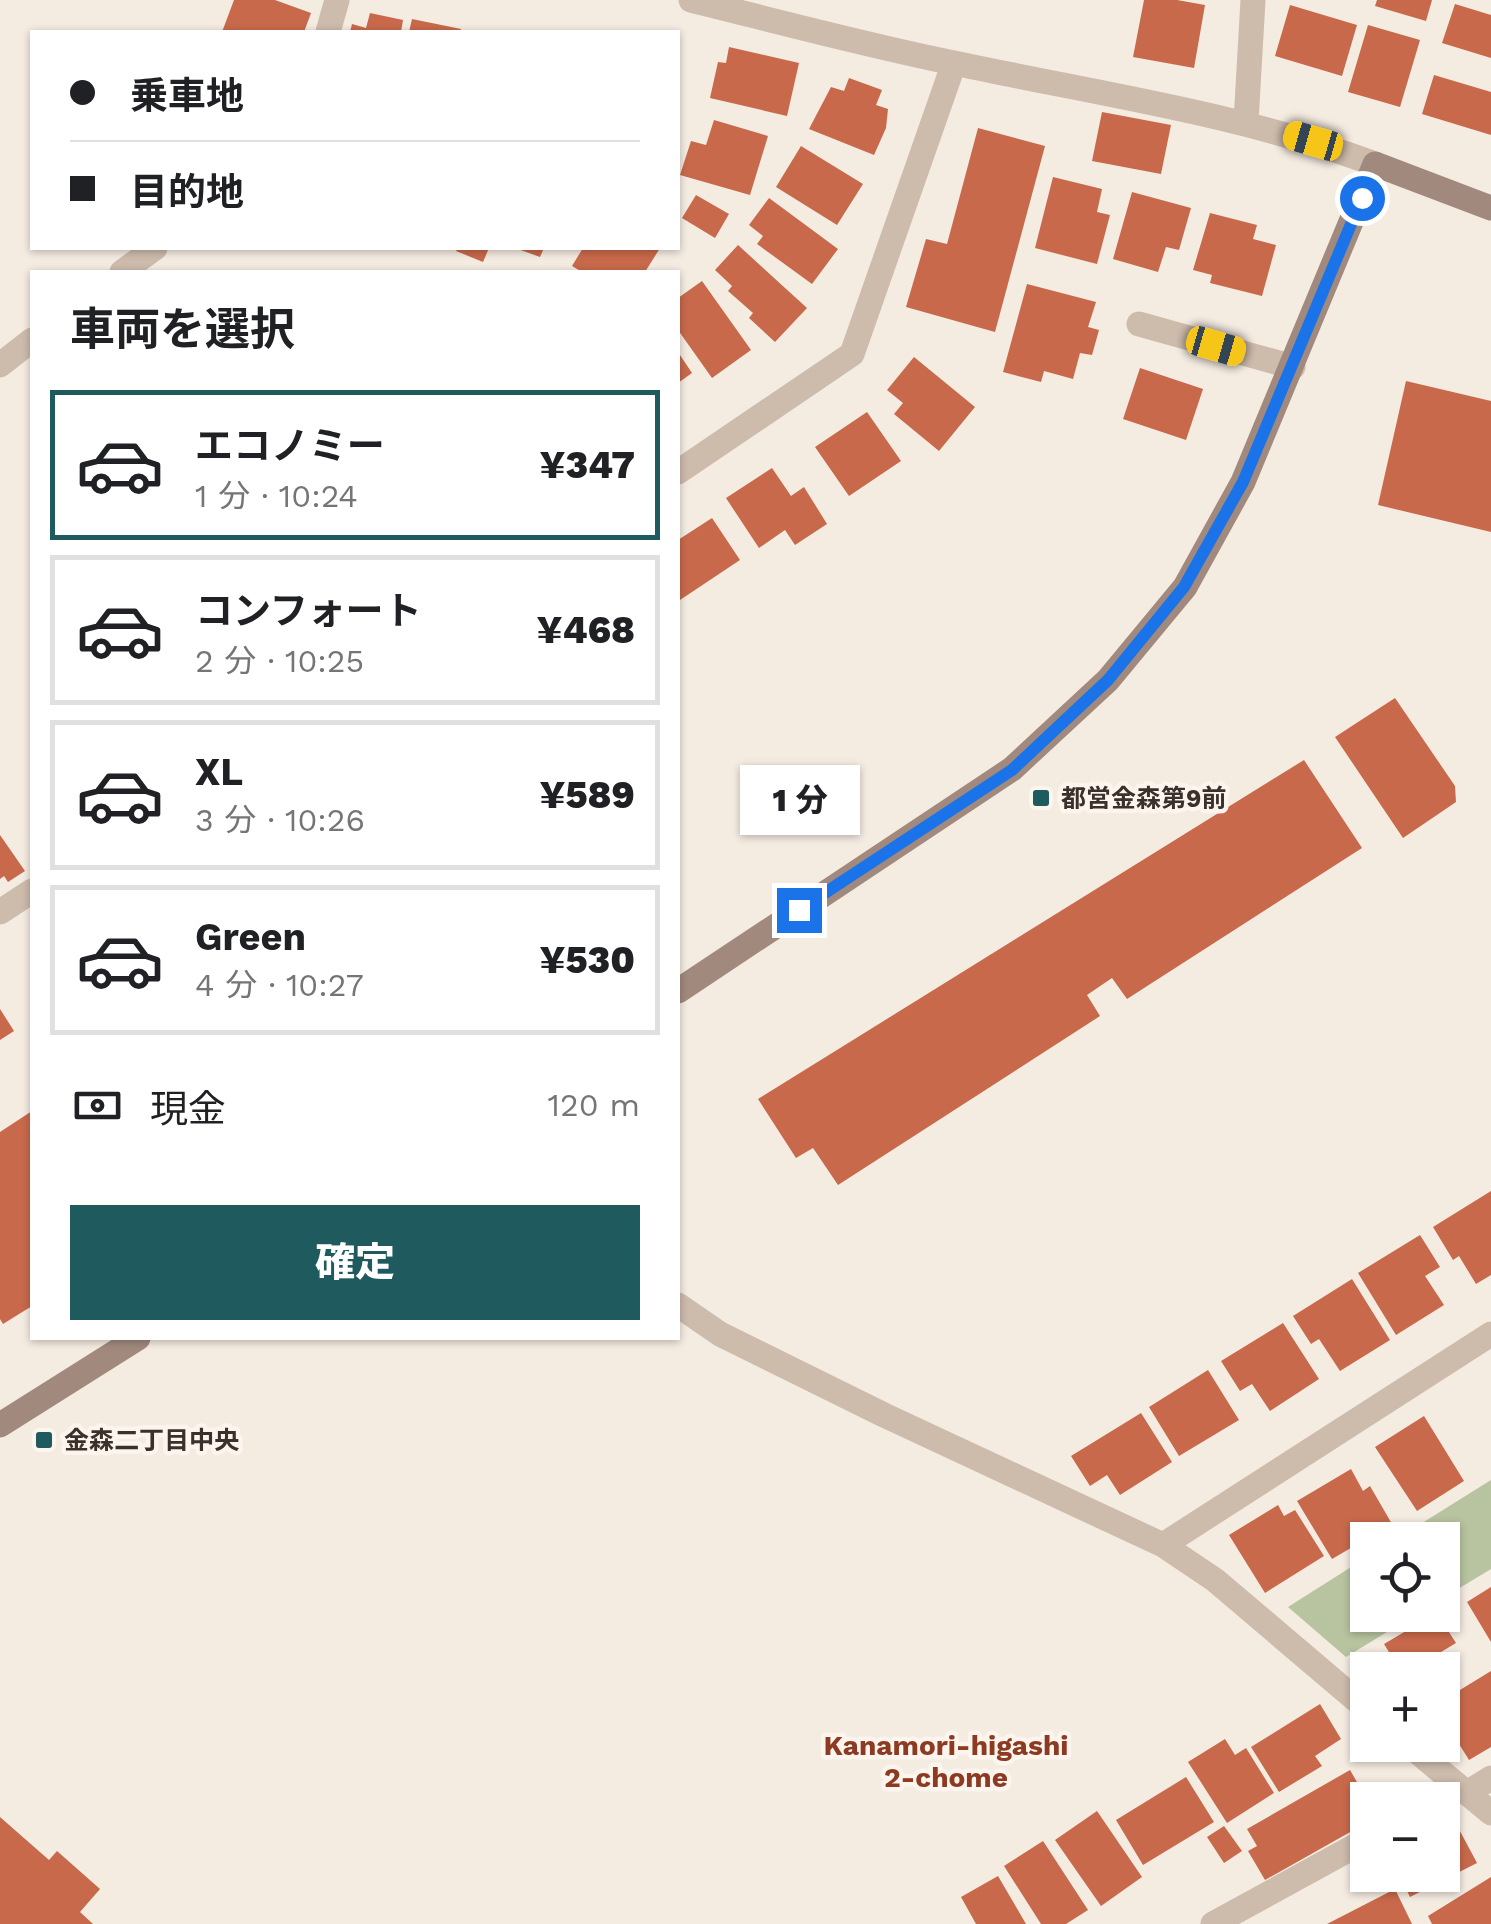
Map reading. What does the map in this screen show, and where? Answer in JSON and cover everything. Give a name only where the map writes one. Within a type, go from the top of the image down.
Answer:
[{"type":"street","points":[[329,30],[338,0]]},
{"type":"street","points":[[691,0],[954,64],[1246,122],[1313,141],[1491,208]]},
{"type":"street","points":[[1246,122],[1252,0]]},
{"type":"street","points":[[680,471],[852,354],[954,64]]},
{"type":"street","points":[[680,990],[1012,770],[1108,680],[1184,587],[1243,482],[1376,164]]},
{"type":"street","points":[[125,270],[152,250]]},
{"type":"street","points":[[1139,324],[1292,367]]},
{"type":"street","points":[[0,365],[30,342]]},
{"type":"street","points":[[0,915],[30,892]]},
{"type":"street","points":[[0,915],[30,916]]},
{"type":"street","points":[[680,1306],[720,1334],[884,1415],[1163,1544],[1216,1580],[1350,1695]]},
{"type":"street","points":[[1163,1544],[1491,1334]]},
{"type":"street","points":[[0,1425],[135,1340]]},
{"type":"street","points":[[1425,1762],[1444,1782]]},
{"type":"street","points":[[1460,1792],[1491,1778]]},
{"type":"street","points":[[1460,1797],[1491,1813]]},
{"type":"street","points":[[1214,1924],[1350,1849]]},
{"type":"green space","points":[[1491,1480],[1491,1569],[1460,1588],[1460,1522],[1424,1522]]},
{"type":"green space","points":[[1350,1568],[1350,1632],[1387,1632],[1346,1657],[1288,1607]]},
{"type":"building","points":[[234,0],[275,0],[311,13],[305,30],[223,30]]},
{"type":"building","points":[[1144,0],[1205,5],[1194,68],[1133,57]]},
{"type":"building","points":[[1377,0],[1432,0],[1426,21],[1375,6]]},
{"type":"building","points":[[1455,4],[1491,15],[1491,58],[1442,43]]},
{"type":"building","points":[[1290,5],[1357,25],[1342,76],[1275,56]]},
{"type":"building","points":[[370,13],[403,20],[401,30],[350,30],[352,24],[366,28]]},
{"type":"building","points":[[412,19],[461,29],[461,30],[409,30]]},
{"type":"building","points":[[1368,25],[1420,40],[1400,107],[1348,92]]},
{"type":"building","points":[[729,47],[799,63],[787,116],[710,98],[718,62],[726,63]]},
{"type":"building","points":[[1434,75],[1491,92],[1491,135],[1422,114]]},
{"type":"building","points":[[849,78],[882,90],[876,105],[888,109],[886,128],[874,155],[809,129],[831,87],[844,91]]},
{"type":"building","points":[[1102,112],[1171,125],[1161,174],[1092,161]]},
{"type":"building","points":[[714,120],[768,136],[750,195],[680,175],[691,141],[706,145]]},
{"type":"building","points":[[978,128],[1045,146],[995,332],[906,307],[926,239],[947,244]]},
{"type":"building","points":[[801,146],[863,184],[837,225],[776,187]]},
{"type":"building","points":[[1053,177],[1102,189],[1097,212],[1110,215],[1097,264],[1035,248]]},
{"type":"building","points":[[1132,192],[1191,208],[1179,250],[1166,247],[1158,272],[1113,259]]},
{"type":"building","points":[[696,195],[729,214],[715,238],[682,218]]},
{"type":"building","points":[[769,198],[838,249],[812,284],[757,244],[763,236],[749,225]]},
{"type":"building","points":[[1210,213],[1257,225],[1253,239],[1276,245],[1262,296],[1210,283],[1212,275],[1193,270]]},
{"type":"building","points":[[738,245],[807,308],[775,342],[749,318],[753,313],[728,291],[732,286],[715,270]]},
{"type":"building","points":[[457,250],[488,250],[483,262]]},
{"type":"building","points":[[521,250],[543,250],[540,257]]},
{"type":"building","points":[[582,250],[659,250],[646,270],[579,270],[572,266]]},
{"type":"building","points":[[702,281],[751,350],[712,378],[680,333],[680,297]]},
{"type":"building","points":[[1027,284],[1096,302],[1088,327],[1099,330],[1092,355],[1080,353],[1073,379],[1044,371],[1041,382],[1003,372]]},
{"type":"building","points":[[680,355],[692,373],[680,382]]},
{"type":"building","points":[[914,357],[975,407],[939,451],[894,414],[903,403],[887,390]]},
{"type":"building","points":[[1140,368],[1203,389],[1186,440],[1123,419]]},
{"type":"building","points":[[1406,381],[1491,401],[1491,532],[1378,505]]},
{"type":"building","points":[[867,412],[901,461],[849,496],[815,447]]},
{"type":"building","points":[[772,468],[791,496],[804,487],[827,524],[795,545],[785,530],[759,548],[726,498]]},
{"type":"building","points":[[712,518],[740,560],[680,600],[680,539]]},
{"type":"building","points":[[1395,698],[1455,786],[1456,802],[1403,838],[1335,737]]},
{"type":"building","points":[[1304,760],[1362,848],[1127,999],[1112,978],[1087,995],[1100,1016],[838,1185],[813,1148],[796,1158],[758,1099]]},
{"type":"building","points":[[0,835],[25,871],[8,882],[4,876],[0,879]]},
{"type":"building","points":[[0,1009],[14,1031],[0,1040]]},
{"type":"building","points":[[30,1112],[30,1307],[3,1324],[0,1319],[0,1132]]},
{"type":"building","points":[[1491,1191],[1491,1275],[1476,1284],[1459,1256],[1453,1260],[1433,1227]]},
{"type":"building","points":[[1420,1235],[1440,1267],[1425,1276],[1444,1305],[1396,1335],[1358,1273]]},
{"type":"building","points":[[1352,1279],[1390,1340],[1340,1371],[1319,1339],[1311,1344],[1293,1316]]},
{"type":"building","points":[[1283,1323],[1319,1379],[1270,1411],[1252,1384],[1240,1391],[1221,1361]]},
{"type":"building","points":[[1208,1370],[1239,1420],[1179,1456],[1149,1407]]},
{"type":"building","points":[[1141,1413],[1172,1462],[1120,1495],[1107,1475],[1090,1486],[1071,1456]]},
{"type":"building","points":[[1424,1416],[1464,1481],[1417,1511],[1375,1447]]},
{"type":"building","points":[[1351,1469],[1363,1491],[1370,1486],[1391,1522],[1350,1522],[1350,1548],[1332,1559],[1297,1501]]},
{"type":"building","points":[[1278,1505],[1284,1516],[1295,1510],[1324,1556],[1265,1593],[1229,1535]]},
{"type":"building","points":[[1491,1587],[1491,1642],[1467,1602]]},
{"type":"building","points":[[1404,1632],[1449,1632],[1456,1643],[1441,1652],[1389,1652],[1384,1644]]},
{"type":"building","points":[[1491,1671],[1491,1747],[1469,1760],[1460,1746],[1460,1690]]},
{"type":"building","points":[[1320,1704],[1341,1739],[1315,1756],[1322,1766],[1279,1792],[1251,1747]]},
{"type":"building","points":[[1225,1739],[1235,1755],[1246,1748],[1274,1793],[1227,1823],[1188,1762]]},
{"type":"building","points":[[1350,1770],[1357,1782],[1350,1782],[1350,1832],[1265,1880],[1248,1851],[1257,1846],[1247,1829]]},
{"type":"building","points":[[1186,1777],[1214,1822],[1143,1865],[1116,1820]]},
{"type":"building","points":[[1097,1811],[1142,1877],[1101,1906],[1055,1840]]},
{"type":"building","points":[[0,1817],[49,1860],[57,1851],[100,1889],[80,1912],[93,1924],[0,1924]]},
{"type":"building","points":[[1224,1826],[1242,1851],[1224,1863],[1207,1837]]},
{"type":"building","points":[[1460,1831],[1477,1863],[1460,1872]]},
{"type":"building","points":[[1043,1841],[1088,1910],[1066,1924],[1041,1924],[1004,1866]]},
{"type":"building","points":[[998,1876],[1026,1924],[976,1924],[961,1897]]},
{"type":"building","points":[[1491,1877],[1491,1924],[1432,1924],[1428,1916]]},
{"type":"building","points":[[1389,1892],[1396,1892],[1412,1924],[1327,1924]]},
{"type":"place","name":"都営金森第9前","points":[[1041,798]]},
{"type":"place","name":"金森二丁目中央","points":[[44,1440]]},
{"type":"district","name":"Kanamori-higashi 2-chome","points":[[946,1761]]},
{"type":"route","points":[[799,910],[1012,770],[1108,680],[1184,587],[1243,482],[1362,198]]}]
